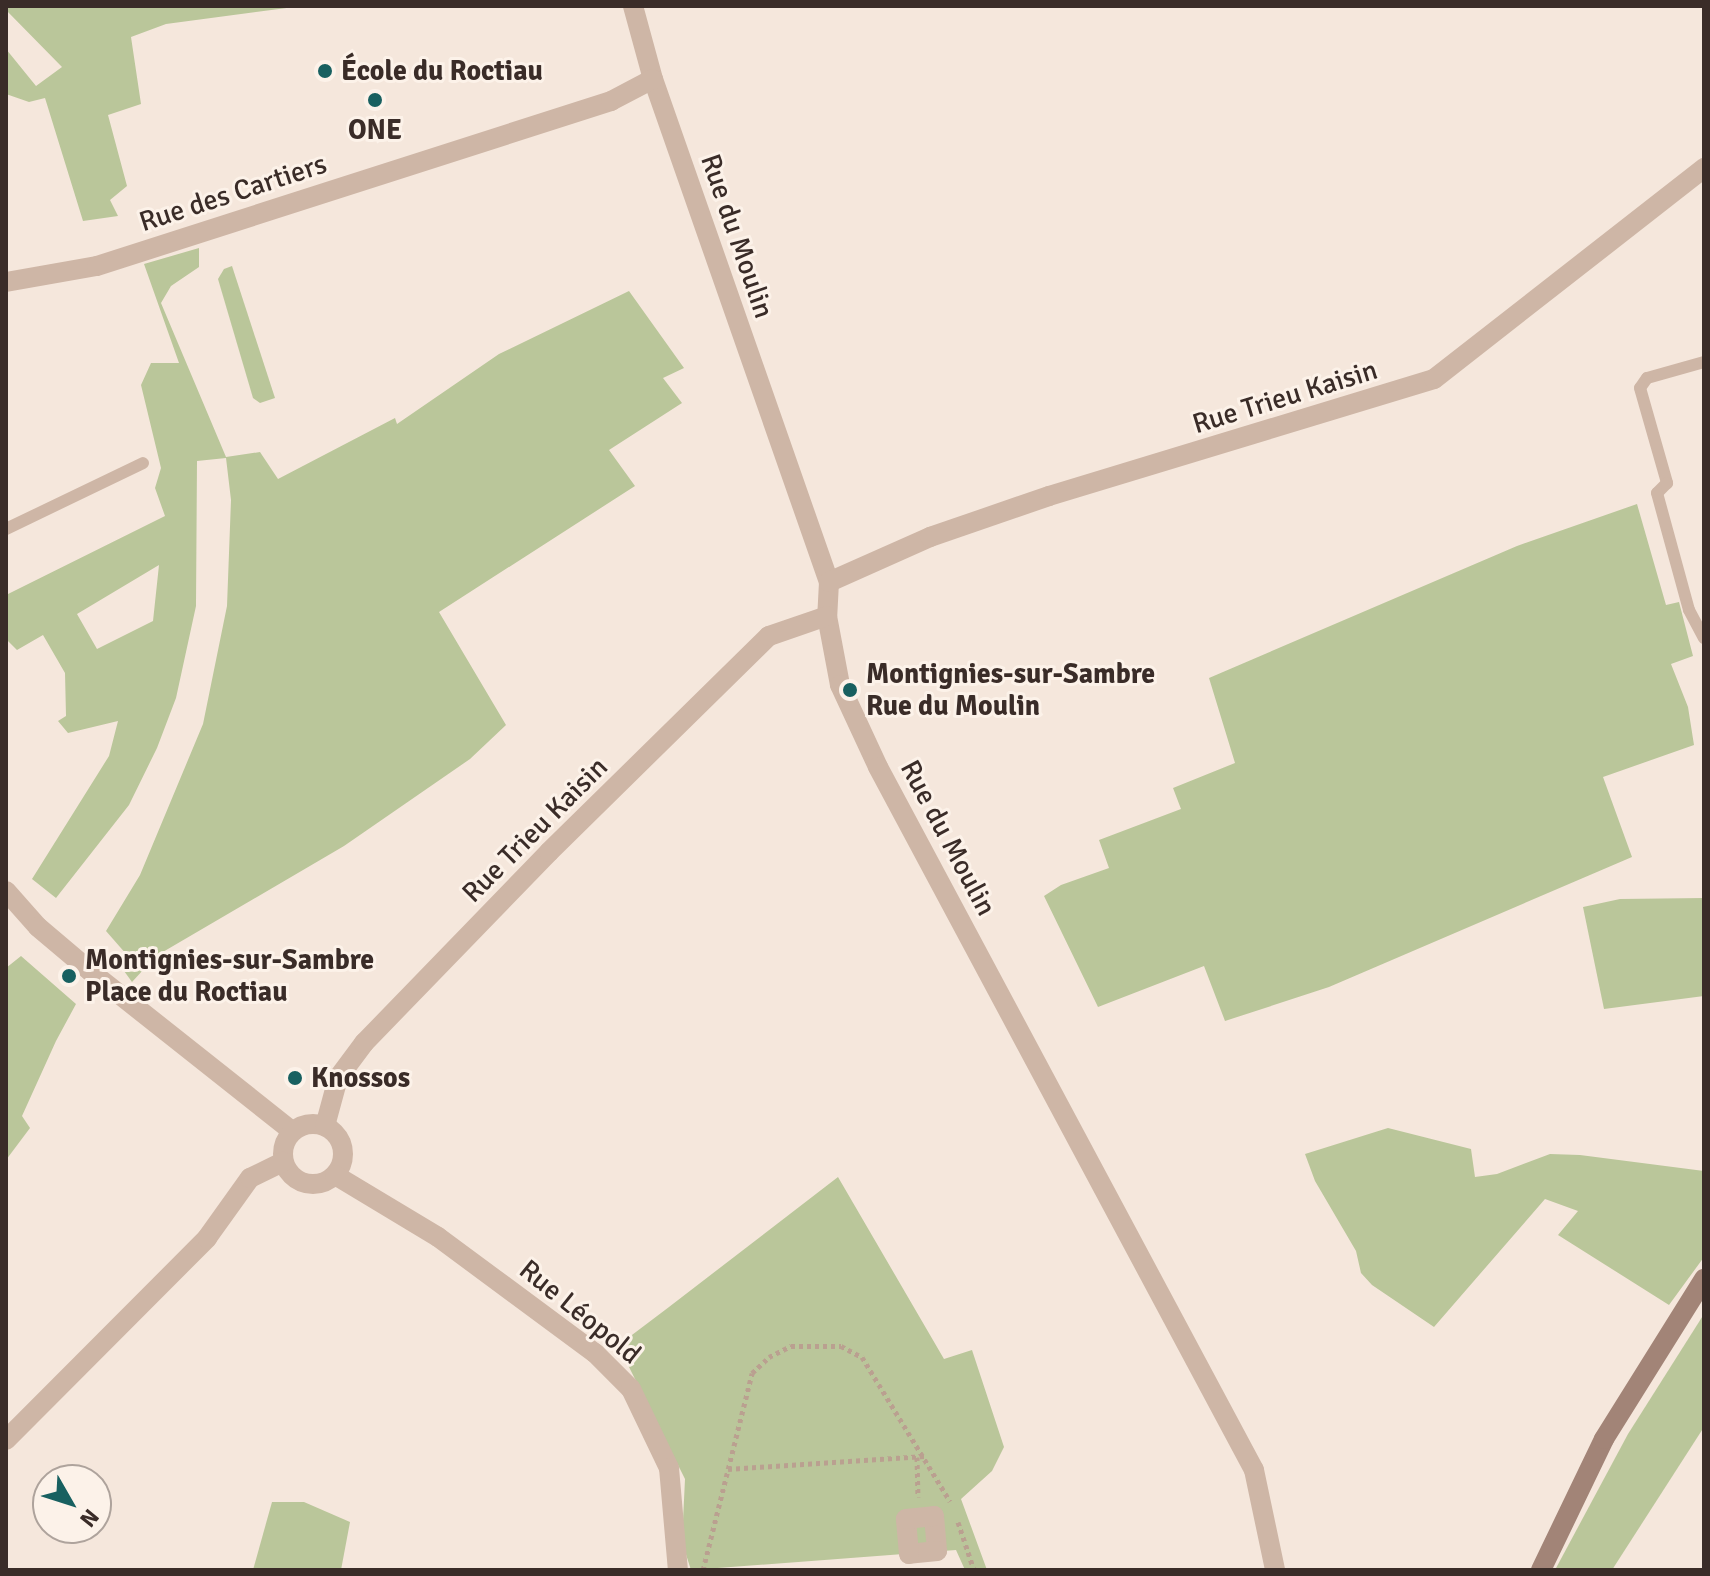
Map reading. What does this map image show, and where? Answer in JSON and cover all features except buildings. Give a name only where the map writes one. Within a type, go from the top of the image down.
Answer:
[{"type":"street","name":"Rue du Moulin","points":[[633,6],[653,79],[829,582],[827,616],[840,685],[878,767],[1254,1470],[1275,1570]]},
{"type":"street","name":"Rue des Cartiers","points":[[6,282],[97,266],[611,101],[653,79]]},
{"type":"street","name":"Rue Trieu Kaisin","points":[[829,582],[930,537],[1049,496],[1434,379],[1704,168]]},
{"type":"street","name":"Rue Trieu Kaisin","points":[[325,1126],[338,1078],[364,1043],[549,852],[769,636],[827,616]]},
{"type":"street","points":[[6,891],[38,927],[90,971],[292,1131]]},
{"type":"street","points":[[308,1124],[325,1126],[338,1136],[343,1151],[335,1175],[319,1184],[293,1177],[283,1162],[284,1145],[292,1131],[308,1124]]},
{"type":"street","points":[[6,1440],[207,1238],[250,1178],[283,1162]]},
{"type":"street","name":"Rue Léopold","points":[[335,1175],[438,1237],[595,1353],[631,1389],[669,1468],[678,1570]]},
{"type":"street","points":[[1541,1570],[1604,1439],[1704,1279]]},
{"type":"lane","points":[[1704,362],[1647,378],[1640,388],[1667,483],[1657,493],[1689,610],[1704,638]]},
{"type":"lane","points":[[6,529],[143,463]]},
{"type":"path","points":[[703,1570],[752,1373],[769,1357],[791,1346],[817,1343],[841,1346],[862,1357],[949,1497],[974,1570]]},
{"type":"path","points":[[728,1469],[925,1456]]},
{"type":"path","points":[[917,1457],[920,1518]]},
{"type":"green space","points":[[6,6],[302,6],[166,24],[131,37],[141,104],[108,115],[127,186],[110,200],[118,216],[83,221],[45,98],[29,102],[6,94],[6,49],[36,86],[62,67],[6,10]]},
{"type":"green space","points":[[199,248],[199,267],[171,286],[161,303],[226,457],[260,452],[278,479],[395,418],[397,424],[499,354],[629,291],[684,368],[663,378],[682,403],[609,450],[635,486],[439,612],[506,725],[470,759],[344,846],[156,956],[132,982],[119,964],[127,955],[106,931],[140,875],[203,724],[227,606],[231,500],[226,458],[197,461],[196,606],[176,698],[157,748],[129,805],[56,898],[32,879],[109,756],[118,721],[68,733],[58,721],[66,716],[65,673],[43,635],[17,650],[6,639],[6,595],[165,516],[155,488],[161,468],[141,385],[151,363],[179,363],[144,264]],"holes":[[[159,565],[153,621],[97,649],[77,614]]]},
{"type":"green space","points":[[232,266],[275,398],[260,403],[253,398],[218,279],[224,269]]},
{"type":"green space","points":[[1637,504],[1666,605],[1679,602],[1693,656],[1671,664],[1688,707],[1694,745],[1603,777],[1632,857],[1329,987],[1225,1021],[1204,966],[1098,1007],[1044,896],[1061,885],[1109,868],[1099,840],[1181,809],[1173,788],[1235,763],[1209,678],[1517,546]]},
{"type":"green space","points":[[1704,898],[1704,996],[1604,1009],[1583,907],[1620,899]]},
{"type":"green space","points":[[21,956],[76,1004],[22,1116],[30,1128],[6,1160],[6,968]]},
{"type":"green space","points":[[1388,1128],[1471,1149],[1475,1177],[1497,1174],[1550,1154],[1704,1171],[1704,1257],[1669,1305],[1558,1235],[1578,1211],[1545,1199],[1434,1327],[1372,1285],[1361,1273],[1356,1251],[1315,1181],[1305,1154]]},
{"type":"green space","points":[[838,1177],[944,1359],[972,1350],[1004,1447],[992,1471],[961,1499],[987,1570],[965,1570],[956,1550],[691,1570],[682,1542],[685,1479],[616,1341],[624,1341]]},
{"type":"green space","points":[[1704,1314],[1704,1427],[1612,1570],[1555,1570],[1628,1434]]},
{"type":"green space","points":[[272,1502],[304,1502],[350,1522],[341,1570],[253,1570]]},
{"type":"place","name":"École du Roctiau","points":[[325,71]]},
{"type":"place","name":"ONE","points":[[375,100]]},
{"type":"place","name":"Montignies-sur-Sambre Rue du Moulin","points":[[850,690]]},
{"type":"place","name":"Montignies-sur-Sambre Place du Roctiau","points":[[69,976]]},
{"type":"place","name":"Knossos","points":[[295,1078]]}]
